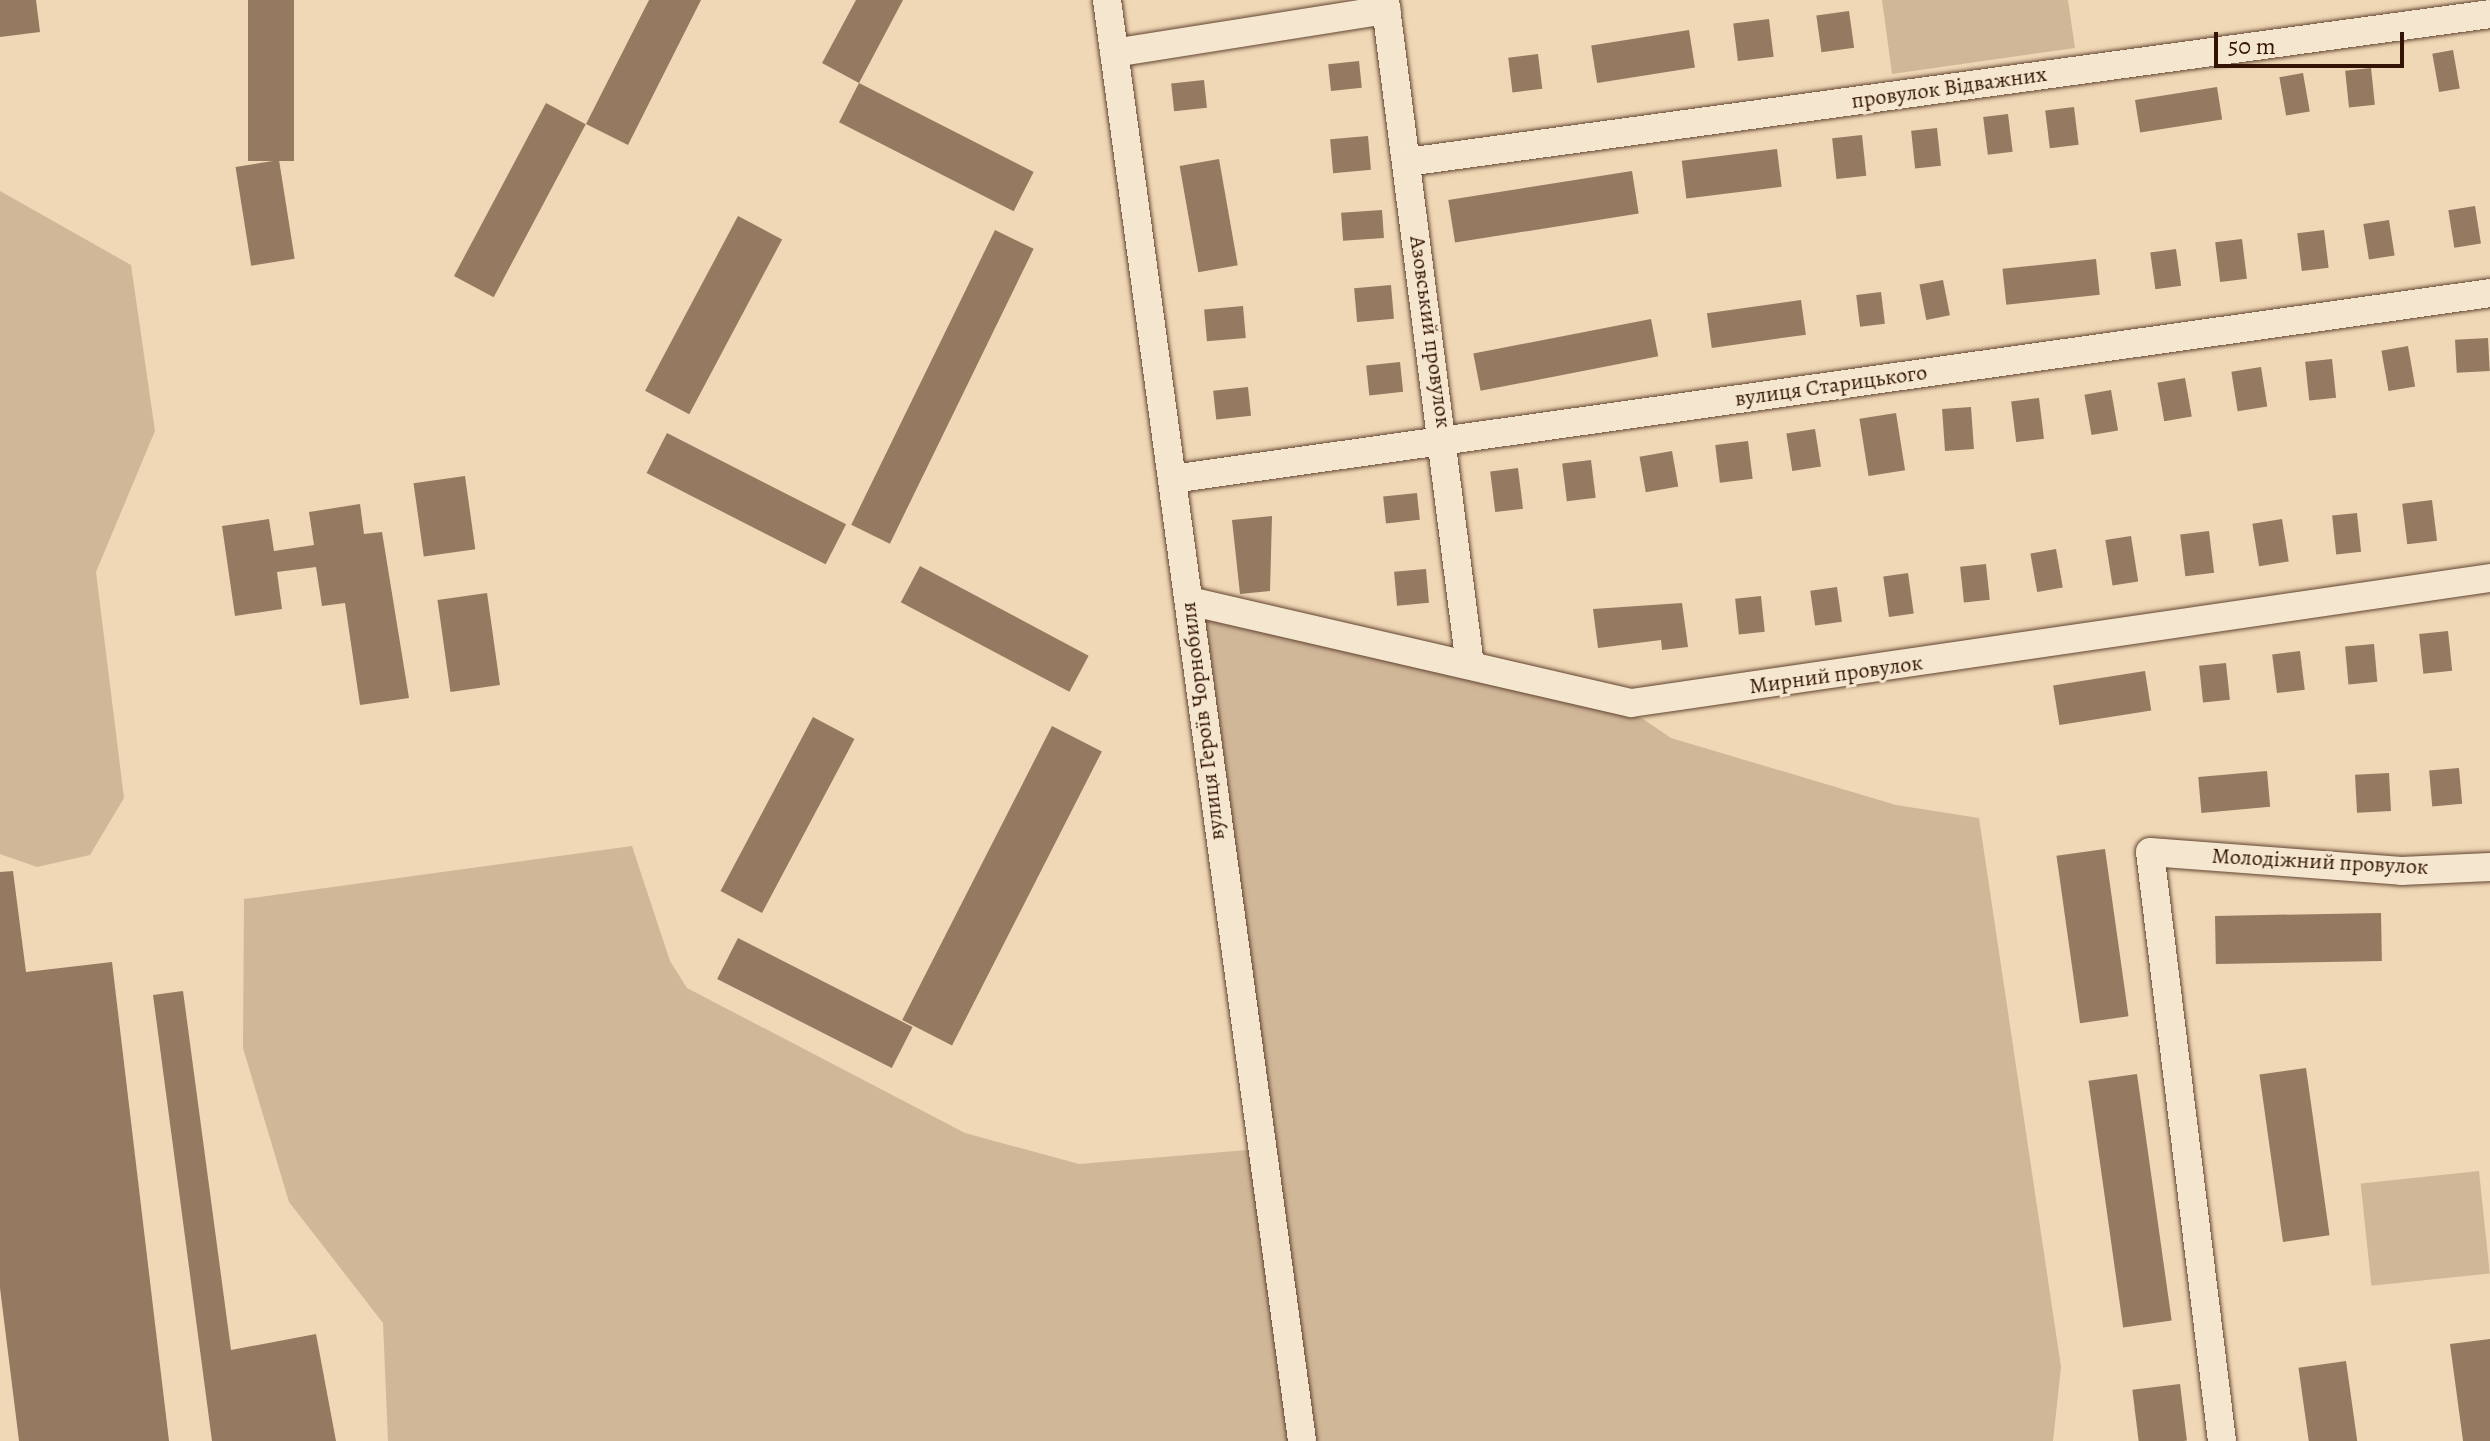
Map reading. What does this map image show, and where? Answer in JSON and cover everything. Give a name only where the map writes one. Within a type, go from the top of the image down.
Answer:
[{"type":"street","name":"вулиця Героїв Чорнобиля","points":[[1107,0],[1302,1441]]},
{"type":"street","points":[[1114,53],[1386,5]]},
{"type":"street","name":"Азовський провулок","points":[[1386,5],[1445,440],[1470,665]]},
{"type":"street","name":"провулок Відважних","points":[[1407,162],[2490,14]]},
{"type":"street","name":"вулиця Старицького","points":[[1172,479],[2490,293]]},
{"type":"street","name":"Мирний провулок","points":[[1189,601],[1470,665],[1602,700],[1645,703],[2490,578]]},
{"type":"street","name":"Молодіжний провулок","points":[[2222,1441],[2150,852],[2401,871],[2490,867]]},
{"type":"shaded area","points":[[1882,0],[2068,0],[2075,48],[1892,74]]},
{"type":"shaded area","points":[[0,191],[131,265],[155,431],[96,572],[124,798],[90,855],[37,867],[0,854]]},
{"type":"shaded area","points":[[1202,610],[1578,699],[1643,719],[1671,738],[1896,805],[1979,818],[2061,1367],[2053,1441],[1308,1441]]},
{"type":"shaded area","points":[[632,846],[670,961],[687,988],[965,1133],[1079,1164],[1259,1149],[1302,1441],[388,1441],[383,1323],[289,1202],[243,1048],[244,899]]},
{"type":"shaded area","points":[[2479,1171],[2490,1273],[2371,1286],[2361,1183]]},
{"type":"building","points":[[0,0],[36,0],[40,32],[0,37]]},
{"type":"building","points":[[248,0],[294,0],[294,161],[248,161]]},
{"type":"building","points":[[649,0],[701,0],[628,145],[586,124]]},
{"type":"building","points":[[856,0],[903,0],[859,83],[822,63]]},
{"type":"building","points":[[1849,11],[1854,48],[1821,52],[1816,16]]},
{"type":"building","points":[[1769,19],[1774,57],[1738,61],[1733,23]]},
{"type":"building","points":[[1689,30],[1695,68],[1597,83],[1591,45]]},
{"type":"building","points":[[2453,50],[2460,88],[2439,92],[2432,54]]},
{"type":"building","points":[[1538,54],[1542,89],[1512,92],[1508,58]]},
{"type":"building","points":[[1359,61],[1362,88],[1331,91],[1328,64]]},
{"type":"building","points":[[2371,68],[2375,105],[2349,108],[2345,71]]},
{"type":"building","points":[[2303,73],[2310,111],[2286,116],[2279,77]]},
{"type":"building","points":[[1204,80],[1207,108],[1174,111],[1171,83]]},
{"type":"building","points":[[859,83],[1034,172],[1014,211],[839,122]]},
{"type":"building","points":[[2217,87],[2222,120],[2140,133],[2135,100]]},
{"type":"building","points":[[546,103],[586,124],[494,297],[454,276]]},
{"type":"building","points":[[2074,107],[2079,145],[2050,148],[2045,111]]},
{"type":"building","points":[[2008,114],[2013,152],[1988,155],[1983,117]]},
{"type":"building","points":[[1937,128],[1941,166],[1915,169],[1911,131]]},
{"type":"building","points":[[1862,135],[1866,176],[1836,179],[1832,138]]},
{"type":"building","points":[[1368,136],[1371,170],[1333,173],[1330,139]]},
{"type":"building","points":[[1777,149],[1782,187],[1686,198],[1682,161]]},
{"type":"building","points":[[1219,159],[1238,265],[1198,272],[1180,166]]},
{"type":"building","points":[[279,160],[295,259],[251,266],[236,167]]},
{"type":"building","points":[[1632,171],[1639,213],[1455,243],[1448,200]]},
{"type":"building","points":[[2475,206],[2481,244],[2454,248],[2448,210]]},
{"type":"building","points":[[1382,210],[1384,238],[1343,241],[1341,213]]},
{"type":"building","points":[[738,216],[782,239],[689,414],[645,391]]},
{"type":"building","points":[[2389,220],[2395,256],[2369,260],[2363,224]]},
{"type":"building","points":[[995,230],[1034,249],[890,544],[851,525]]},
{"type":"building","points":[[2324,230],[2329,268],[2302,271],[2297,233]]},
{"type":"building","points":[[2242,239],[2247,279],[2220,282],[2215,242]]},
{"type":"building","points":[[2176,249],[2181,286],[2155,289],[2150,253]]},
{"type":"building","points":[[2096,259],[2100,295],[2006,305],[2003,269]]},
{"type":"building","points":[[1943,280],[1950,315],[1926,320],[1919,285]]},
{"type":"building","points":[[1391,285],[1394,319],[1357,322],[1354,288]]},
{"type":"building","points":[[1881,292],[1885,324],[1860,327],[1856,295]]},
{"type":"building","points":[[1801,300],[1806,335],[1712,348],[1707,313]]},
{"type":"building","points":[[1243,306],[1246,338],[1207,341],[1204,309]]},
{"type":"building","points":[[1651,319],[1658,356],[1481,391],[1473,354]]},
{"type":"building","points":[[2488,338],[2490,371],[2457,373],[2455,340]]},
{"type":"building","points":[[2408,346],[2415,386],[2389,391],[2381,351]]},
{"type":"building","points":[[2332,359],[2336,398],[2309,401],[2305,362]]},
{"type":"building","points":[[1400,362],[1403,392],[1369,395],[1366,366]]},
{"type":"building","points":[[2261,367],[2267,407],[2238,411],[2231,372]]},
{"type":"building","points":[[2185,378],[2192,416],[2164,421],[2157,383]]},
{"type":"building","points":[[1248,387],[1251,416],[1216,419],[1213,391]]},
{"type":"building","points":[[2111,390],[2118,430],[2092,435],[2084,395]]},
{"type":"building","points":[[2039,398],[2044,439],[2016,442],[2011,401]]},
{"type":"building","points":[[1971,407],[1974,449],[1945,451],[1942,409]]},
{"type":"building","points":[[1896,413],[1905,470],[1869,476],[1859,419]]},
{"type":"building","points":[[1815,429],[1821,467],[1792,471],[1786,434]]},
{"type":"building","points":[[667,433],[846,524],[826,564],[647,473]]},
{"type":"building","points":[[1748,441],[1753,479],[1720,483],[1715,445]]},
{"type":"building","points":[[1672,451],[1678,486],[1646,492],[1640,457]]},
{"type":"building","points":[[1591,460],[1596,498],[1567,501],[1562,464]]},
{"type":"building","points":[[1518,468],[1523,509],[1495,512],[1490,471]]},
{"type":"building","points":[[465,476],[475,549],[424,557],[414,483]]},
{"type":"building","points":[[1417,493],[1420,520],[1386,523],[1383,497]]},
{"type":"building","points":[[2432,500],[2437,541],[2407,544],[2402,504]]},
{"type":"building","points":[[360,504],[364,534],[382,532],[409,698],[360,705],[345,603],[322,606],[316,567],[277,572],[282,609],[235,616],[222,526],[269,519],[274,551],[314,545],[309,512]]},
{"type":"building","points":[[2357,513],[2361,552],[2336,554],[2332,516]]},
{"type":"building","points":[[1272,516],[1270,591],[1240,594],[1232,520]]},
{"type":"building","points":[[2282,519],[2289,561],[2259,566],[2252,524]]},
{"type":"building","points":[[2209,531],[2214,573],[2185,576],[2180,535]]},
{"type":"building","points":[[2131,536],[2138,581],[2113,586],[2105,540]]},
{"type":"building","points":[[2056,549],[2063,587],[2037,592],[2030,554]]},
{"type":"building","points":[[1986,564],[1990,600],[1964,603],[1960,567]]},
{"type":"building","points":[[920,566],[1089,656],[1069,692],[901,602]]},
{"type":"building","points":[[1426,569],[1429,603],[1397,606],[1394,572]]},
{"type":"building","points":[[1908,573],[1914,614],[1889,617],[1883,576]]},
{"type":"building","points":[[1837,587],[1842,622],[1815,625],[1810,591]]},
{"type":"building","points":[[487,593],[500,685],[450,692],[437,600]]},
{"type":"building","points":[[1761,596],[1765,632],[1739,635],[1735,599]]},
{"type":"building","points":[[1682,603],[1688,647],[1662,650],[1661,640],[1598,648],[1593,609]]},
{"type":"building","points":[[2448,631],[2452,671],[2423,674],[2419,634]]},
{"type":"building","points":[[2374,644],[2377,682],[2348,684],[2345,647]]},
{"type":"building","points":[[2300,651],[2305,690],[2277,693],[2272,654]]},
{"type":"building","points":[[2226,663],[2230,700],[2203,703],[2199,666]]},
{"type":"building","points":[[2145,671],[2151,711],[2059,725],[2053,686]]},
{"type":"building","points":[[813,717],[854,739],[762,913],[721,891]]},
{"type":"building","points":[[1052,726],[1102,751],[952,1045],[902,1020]]},
{"type":"building","points":[[2459,768],[2462,804],[2432,806],[2429,771]]},
{"type":"building","points":[[2267,771],[2270,807],[2201,813],[2198,777]]},
{"type":"building","points":[[2389,773],[2391,811],[2357,813],[2355,775]]},
{"type":"building","points":[[2105,849],[2129,1016],[2080,1023],[2056,856]]},
{"type":"building","points":[[13,871],[26,972],[112,962],[169,1441],[19,1441],[0,1288],[0,872]]},
{"type":"building","points":[[2381,913],[2382,961],[2216,964],[2215,916]]},
{"type":"building","points":[[738,938],[913,1027],[892,1068],[717,979]]},
{"type":"building","points":[[183,991],[231,1350],[316,1334],[336,1441],[212,1441],[153,995]]},
{"type":"building","points":[[2306,1068],[2330,1235],[2283,1242],[2259,1075]]},
{"type":"building","points":[[2137,1074],[2172,1321],[2123,1327],[2088,1081]]},
{"type":"building","points":[[2490,1339],[2490,1441],[2463,1441],[2450,1344]]},
{"type":"building","points":[[2346,1361],[2357,1441],[2309,1441],[2298,1368]]},
{"type":"building","points":[[2180,1384],[2187,1441],[2139,1441],[2132,1390]]}]
